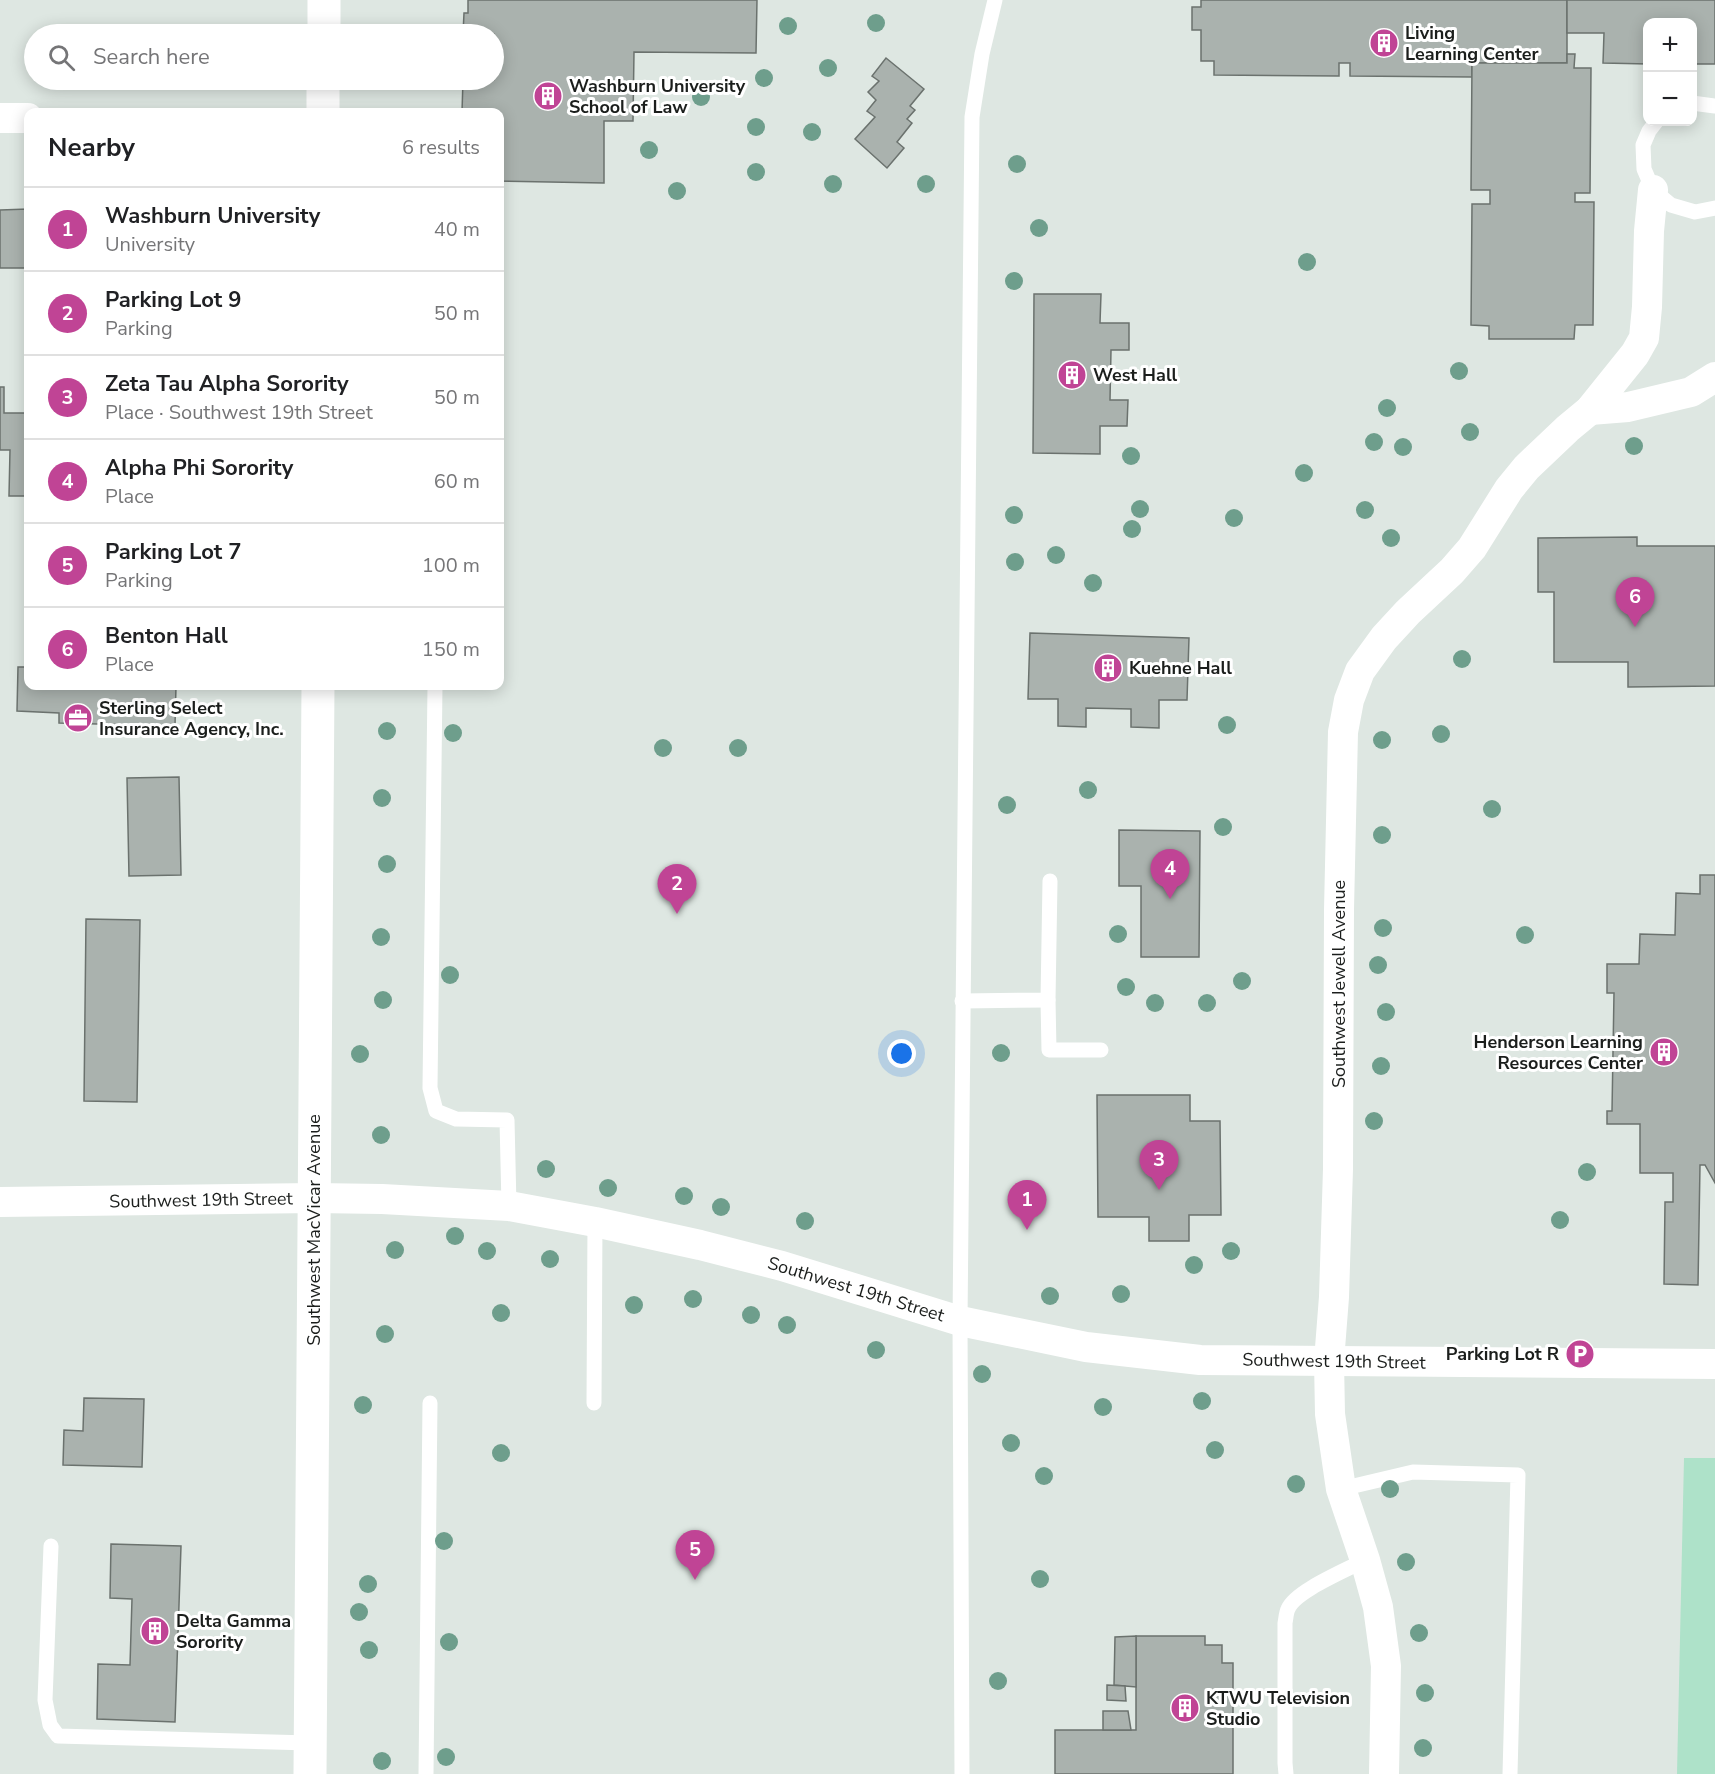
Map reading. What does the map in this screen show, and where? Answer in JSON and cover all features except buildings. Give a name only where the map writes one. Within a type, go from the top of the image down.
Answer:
[{"type":"street","points":[[324,0],[324,24]]},
{"type":"street","points":[[323,90],[323,108]]},
{"type":"street","points":[[0,118],[24,118]]},
{"type":"street","name":"Southwest Jewell Avenue","points":[[1384,1774],[1386,1666],[1378,1607],[1341,1489],[1330,1414],[1329,1361],[1334,1297],[1338,1169],[1343,732],[1349,700],[1360,671],[1384,638],[1452,571],[1472,548],[1509,489],[1527,467],[1590,410],[1635,354],[1644,338],[1653,190]]},
{"type":"street","points":[[1590,410],[1628,407],[1691,392],[1715,377]]},
{"type":"street","name":"Southwest MacVicar Avenue","points":[[310,1759],[318,690]]},
{"type":"street","name":"Southwest 19th Street","points":[[0,1202],[315,1198],[509,1206],[700,1245],[782,1266],[960,1321],[1086,1347],[1188,1358],[1715,1364]]},
{"type":"lane","points":[[962,1774],[960,1321],[972,117],[982,54],[995,0]]},
{"type":"lane","points":[[1697,104],[1715,106]]},
{"type":"lane","points":[[1652,126],[1643,145],[1644,169],[1653,190],[1671,205],[1695,212],[1715,208]]},
{"type":"lane","points":[[435,690],[430,1088],[436,1111],[456,1119],[507,1120],[509,1206]]},
{"type":"lane","points":[[1050,881],[1049,1050],[1101,1050]]},
{"type":"lane","points":[[962,1001],[1048,1000]]},
{"type":"lane","points":[[594,1403],[595,1222]]},
{"type":"lane","points":[[426,1774],[430,1403]]},
{"type":"lane","points":[[1341,1489],[1413,1472],[1518,1475],[1510,1774]]},
{"type":"lane","points":[[51,1546],[45,1700],[50,1725],[58,1736],[310,1759]]},
{"type":"lane","points":[[1286,1774],[1285,1623],[1288,1608],[1305,1590],[1365,1560]]},
{"type":"green space","points":[[1684,1458],[1715,1458],[1715,1774],[1677,1774]]},
{"type":"place","name":"Living Learning Center","points":[[1384,43]]},
{"type":"place","name":"Washburn University School of Law","points":[[548,96]]},
{"type":"place","name":"West Hall","points":[[1072,375]]},
{"type":"place","name":"Benton Hall","points":[[1635,627]]},
{"type":"place","name":"Kuehne Hall","points":[[1108,668]]},
{"type":"place","name":"Sterling Select Insurance Agency, Inc.","points":[[78,718]]},
{"type":"place","name":"Alpha Phi Sorority","points":[[1170,899]]},
{"type":"place","name":"Parking Lot 9","points":[[677,914]]},
{"type":"place","name":"Henderson Learning Resources Center","points":[[1664,1052]]},
{"type":"place","name":"Zeta Tau Alpha Sorority","points":[[1159,1190]]},
{"type":"place","name":"Washburn University","points":[[1027,1230]]},
{"type":"place","name":"Parking Lot R","points":[[1580,1354]]},
{"type":"place","name":"Parking Lot 7","points":[[695,1580]]},
{"type":"place","name":"Delta Gamma Sorority","points":[[155,1631]]},
{"type":"place","name":"KTWU Television Studio","points":[[1185,1708]]}]
